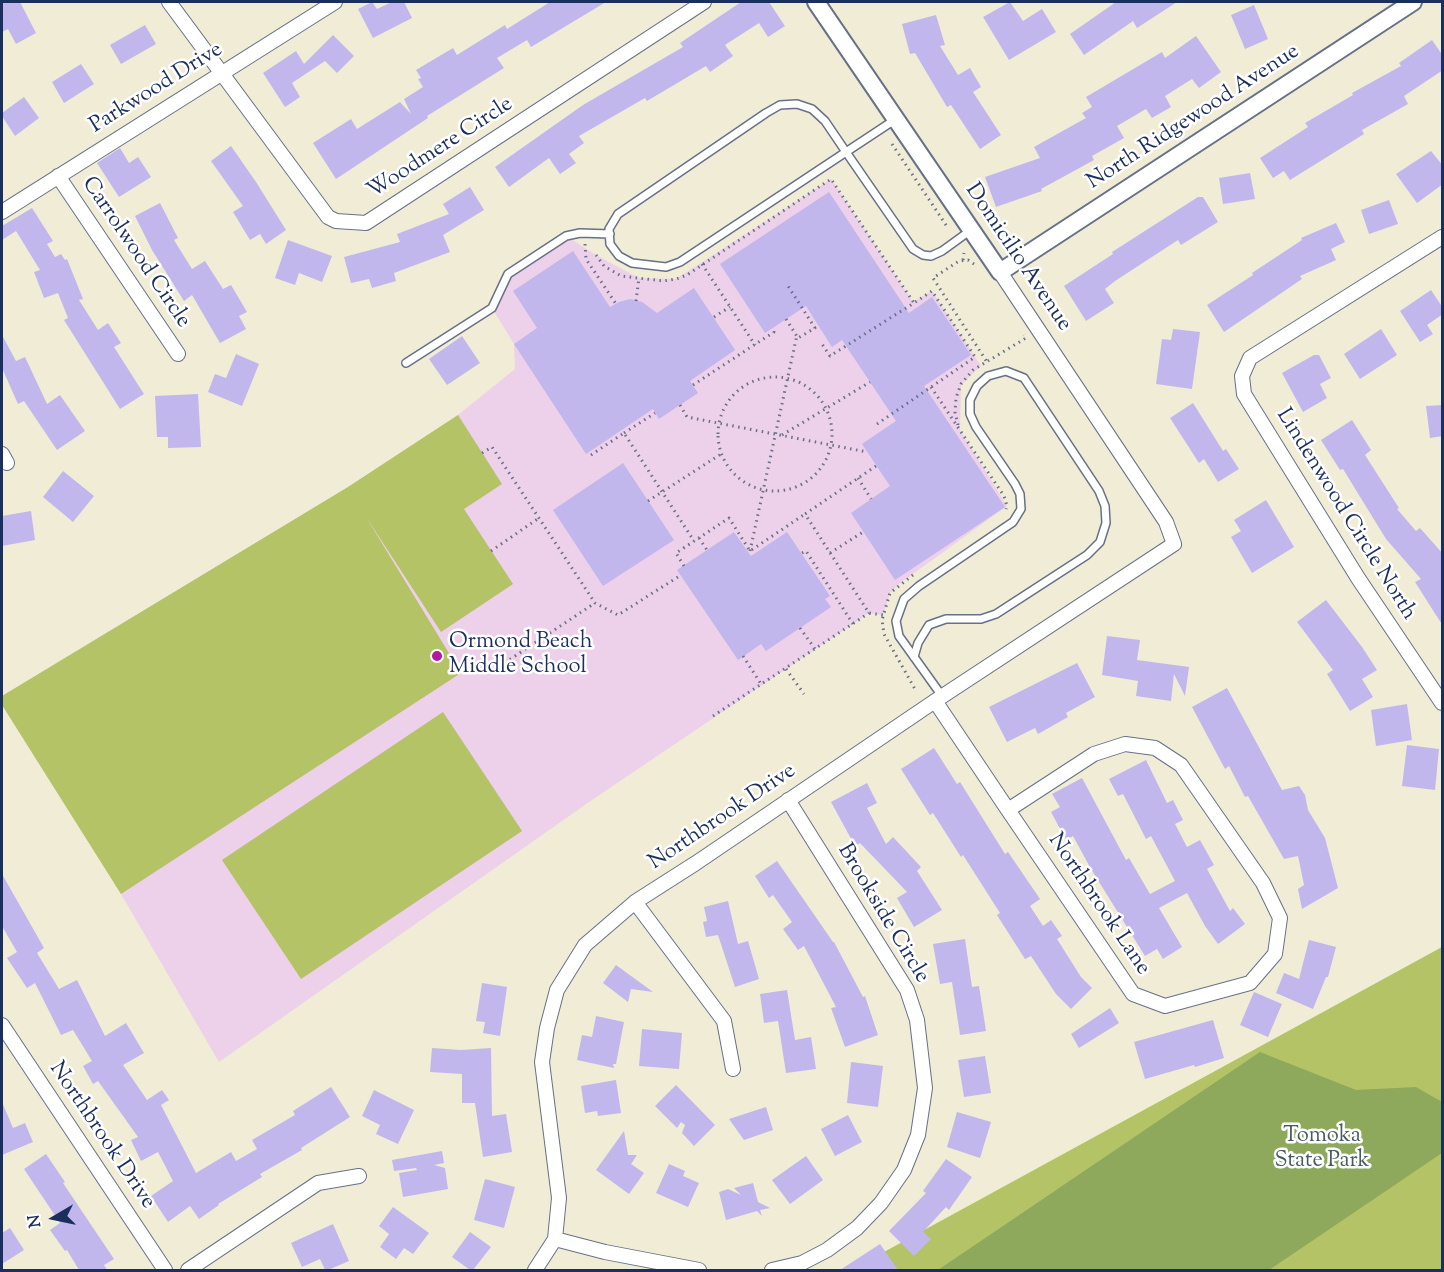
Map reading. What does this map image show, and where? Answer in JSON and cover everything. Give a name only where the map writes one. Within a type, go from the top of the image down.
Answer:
[{"type":"street","name":"Woodmere Circle","points":[[169,2],[328,217],[336,221],[366,223],[705,2]]},
{"type":"street","name":"Parkwood Drive","points":[[2,212],[335,2]]},
{"type":"street","name":"Domicilio Avenue","points":[[816,2],[1000,272],[1166,522],[1174,544]]},
{"type":"street","name":"North Ridgewood Avenue","points":[[1000,272],[1413,2]]},
{"type":"street","name":"Carrolwood Circle","points":[[58,176],[178,354]]},
{"type":"street","name":"Lindenwood Circle North","points":[[1443,237],[1250,358],[1242,376],[1244,394],[1358,578],[1443,703]]},
{"type":"street","name":"Northbrook Drive","points":[[535,1270],[555,1239],[559,1198],[543,1062],[547,1028],[557,990],[585,945],[635,902],[938,698],[1174,544]]},
{"type":"street","name":"Northbrook Lane","points":[[938,698],[1008,810],[1133,994],[1165,1006],[1240,986],[1250,983],[1275,954],[1280,918],[1263,883],[1181,765],[1155,748],[1125,744],[1094,754],[1008,810]]},
{"type":"street","name":"Brookside Circle","points":[[772,1270],[802,1263],[827,1250],[857,1228],[881,1203],[903,1170],[918,1135],[925,1088],[916,1020],[907,990],[788,800]]},
{"type":"street","points":[[635,902],[724,1021],[734,1069]]},
{"type":"street","name":"Northbrook Drive","points":[[2,1025],[165,1270]]},
{"type":"street","points":[[188,1270],[318,1183],[359,1176]]},
{"type":"street","points":[[555,1239],[605,1252],[699,1270]]},
{"type":"lane","points":[[896,119],[846,152],[680,262],[666,267],[632,263],[619,256],[610,244],[609,229],[618,214],[766,113],[780,105],[797,104],[812,109],[825,121],[846,152],[913,249],[923,255],[931,256],[942,252],[971,230]]},
{"type":"lane","points":[[406,363],[492,308],[508,274],[566,236],[580,233],[610,234]]},
{"type":"lane","points":[[914,657],[918,643],[929,625],[946,619],[981,618],[996,614],[1088,555],[1100,542],[1106,523],[1106,506],[1099,491],[1024,378],[1006,371],[988,376],[976,386],[970,400],[970,414],[976,427],[1015,484],[1020,494],[1021,509],[1013,522],[919,586],[904,599],[896,621],[899,636],[938,698]]},
{"type":"path","points":[[892,144],[948,228]]},
{"type":"path","points":[[596,255],[604,266],[621,276],[663,281],[676,279],[831,179],[914,303]]},
{"type":"path","points":[[585,242],[586,259],[616,304]]},
{"type":"path","points":[[963,260],[964,253]]},
{"type":"path","points":[[975,264],[968,260],[959,261],[933,278],[987,362]]},
{"type":"path","points":[[702,264],[754,345]]},
{"type":"path","points":[[636,301],[639,278]]},
{"type":"path","points":[[786,319],[798,338],[815,328],[788,286]]},
{"type":"path","points":[[822,344],[830,357],[932,291],[981,366]]},
{"type":"path","points":[[714,317],[730,307]]},
{"type":"path","points":[[693,385],[774,332],[772,328]]},
{"type":"path","points":[[960,430],[955,412],[956,398],[961,384],[973,370],[1026,338],[1019,328]]},
{"type":"path","points":[[750,550],[797,335]]},
{"type":"path","points":[[877,424],[975,357]]},
{"type":"path","points":[[772,376],[787,378],[806,386],[819,398],[829,415],[832,435],[828,454],[818,471],[803,483],[784,490],[762,489],[746,483],[731,471],[721,454],[718,436],[719,422],[727,402],[739,389],[754,380],[772,376]]},
{"type":"path","points":[[780,436],[870,382]]},
{"type":"path","points":[[931,387],[1004,496],[1007,506],[1005,513]]},
{"type":"path","points":[[680,405],[687,417],[867,452]]},
{"type":"path","points":[[591,455],[655,413]]},
{"type":"path","points":[[624,433],[694,541]]},
{"type":"path","points":[[482,453],[492,447],[595,603],[618,615],[681,575]]},
{"type":"path","points":[[648,501],[721,454]]},
{"type":"path","points":[[750,550],[876,466]]},
{"type":"path","points":[[858,478],[871,499]]},
{"type":"path","points":[[805,514],[869,613]]},
{"type":"path","points":[[684,566],[676,553],[729,518],[750,550]]},
{"type":"path","points":[[491,551],[539,519]]},
{"type":"path","points":[[830,553],[863,532]]},
{"type":"path","points":[[699,537],[707,550]]},
{"type":"path","points":[[802,554],[806,551],[853,624]]},
{"type":"path","points":[[916,692],[884,634],[883,615],[890,593],[918,572]]},
{"type":"path","points":[[479,661],[488,674],[595,603]]},
{"type":"path","points":[[712,716],[869,613],[883,615]]},
{"type":"path","points":[[800,628],[815,649]]},
{"type":"path","points":[[743,656],[761,684]]},
{"type":"path","points":[[786,668],[804,694]]},
{"type":"shaded area","name":"Ormond Beach Middle School","points":[[831,179],[913,302],[932,291],[981,366],[961,385],[960,430],[1007,506],[899,584],[890,593],[883,615],[869,613],[589,802],[219,1062],[121,894],[2,705],[2,696],[348,487],[458,415],[515,369],[514,344],[492,308],[508,274],[566,236],[639,278],[676,279]]},
{"type":"green space","points":[[458,415],[502,484],[464,509],[513,584],[441,632],[366,517],[461,673],[121,894],[2,705],[2,696],[348,487]]},
{"type":"green space","points":[[443,712],[522,831],[301,979],[222,860]]},
{"type":"green space","name":"Tomoka State Park","points":[[1442,947],[1442,1270],[851,1270]]},
{"type":"green space","name":"Tomoka State Park","points":[[1260,1052],[1356,1090],[1416,1087],[1442,1102],[1442,1153],[1269,1270],[938,1270]]},
{"type":"building","points":[[2,2],[20,2],[36,33],[16,44],[8,29],[2,32]]},
{"type":"building","points":[[372,2],[377,9],[392,2],[404,2],[412,18],[373,38],[358,9]]},
{"type":"building","points":[[550,2],[606,2],[531,47],[527,40],[497,58],[504,68],[427,116],[428,118],[336,179],[313,143],[351,119],[357,129],[400,102],[411,114],[404,99],[423,87],[416,70],[453,48],[457,55],[505,25],[507,29]]},
{"type":"building","points":[[741,2],[769,2],[785,26],[768,37],[759,23],[725,45],[733,56],[710,72],[706,66],[647,101],[645,98],[579,136],[584,143],[569,154],[576,163],[560,174],[549,158],[509,187],[495,167],[583,105],[683,47],[680,43]]},
{"type":"building","points":[[1010,2],[1023,21],[1042,9],[1056,32],[1009,60],[983,17]]},
{"type":"building","points":[[1116,2],[1177,2],[1137,28],[1133,21],[1084,55],[1070,34]]},
{"type":"building","points":[[1254,5],[1268,39],[1245,49],[1231,15]]},
{"type":"building","points":[[936,15],[945,45],[940,46],[958,75],[970,68],[981,87],[973,92],[1001,135],[980,149],[951,105],[947,107],[915,53],[910,54],[902,24]]},
{"type":"building","points":[[145,25],[156,44],[121,64],[110,45]]},
{"type":"building","points":[[333,35],[354,56],[337,73],[325,61],[292,83],[300,97],[285,107],[263,73],[296,51],[304,64]]},
{"type":"building","points":[[1196,36],[1221,72],[1199,88],[1192,79],[1165,96],[1171,107],[1152,118],[1146,109],[1117,126],[1124,138],[1092,156],[1094,160],[1041,189],[1042,191],[996,207],[985,177],[1040,158],[1034,147],[1086,118],[1082,113],[1092,107],[1086,97],[1162,52],[1165,58]]},
{"type":"building","points":[[1432,40],[1443,56],[1443,70],[1404,96],[1408,104],[1362,130],[1364,134],[1290,180],[1284,171],[1273,178],[1260,158],[1308,127],[1305,123],[1353,95],[1352,93],[1401,66],[1399,63]]},
{"type":"building","points":[[81,64],[94,84],[64,103],[52,82]]},
{"type":"building","points":[[24,97],[39,118],[15,136],[2,113]]},
{"type":"building","points":[[231,146],[286,230],[266,244],[260,234],[250,240],[233,212],[243,206],[211,161]]},
{"type":"building","points":[[120,148],[129,163],[138,157],[151,177],[119,197],[97,163]]},
{"type":"building","points":[[1431,151],[1443,166],[1443,184],[1417,203],[1396,174]]},
{"type":"building","points":[[1250,173],[1255,199],[1223,204],[1219,178]]},
{"type":"building","points":[[470,187],[484,210],[443,235],[450,252],[394,273],[396,281],[372,288],[369,279],[351,283],[344,257],[400,242],[397,234],[449,214],[443,204]]},
{"type":"building","points":[[829,192],[909,313],[932,297],[971,355],[924,386],[1005,507],[895,580],[851,513],[890,486],[862,444],[896,421],[842,340],[832,347],[806,306],[765,333],[720,264]]},
{"type":"building","points":[[1198,197],[1203,197],[1218,222],[1181,245],[1178,240],[1115,281],[1105,289],[1114,303],[1086,321],[1064,286]]},
{"type":"building","points":[[1389,200],[1398,224],[1369,234],[1361,210]]},
{"type":"building","points":[[160,203],[178,238],[174,240],[192,269],[205,261],[223,289],[231,285],[247,312],[239,316],[246,329],[220,343],[192,295],[184,301],[152,250],[135,216]]},
{"type":"building","points":[[32,208],[53,241],[47,244],[55,257],[61,254],[65,260],[67,259],[83,299],[79,300],[98,330],[108,323],[121,343],[114,347],[144,394],[120,409],[64,320],[68,318],[58,293],[44,298],[34,272],[40,270],[16,231],[2,240],[2,226]]},
{"type":"building","points":[[1336,223],[1345,242],[1331,249],[1336,260],[1300,276],[1302,279],[1224,332],[1207,305],[1253,275],[1252,273],[1302,240],[1301,238]]},
{"type":"building","points":[[288,240],[332,256],[322,282],[299,273],[295,285],[275,278]]},
{"type":"building","points":[[573,251],[610,307],[630,299],[642,302],[657,313],[694,288],[735,350],[690,381],[698,393],[659,419],[653,409],[586,454],[514,344],[537,328],[513,291]]},
{"type":"building","points":[[1431,290],[1443,308],[1443,314],[1427,325],[1433,334],[1420,342],[1400,311]]},
{"type":"building","points":[[1173,329],[1200,332],[1192,389],[1156,384],[1162,339],[1171,340]]},
{"type":"building","points":[[1381,329],[1397,355],[1360,379],[1344,354]]},
{"type":"building","points":[[2,335],[16,361],[25,357],[47,404],[60,395],[85,431],[57,450],[24,401],[18,404],[2,368]]},
{"type":"building","points":[[462,336],[480,363],[447,385],[429,359]]},
{"type":"building","points":[[236,354],[259,364],[242,406],[208,392],[215,374],[226,378]]},
{"type":"building","points":[[1314,355],[1319,355],[1331,378],[1320,384],[1327,398],[1303,412],[1282,373]]},
{"type":"building","points":[[198,394],[201,447],[168,448],[168,437],[157,437],[155,396]]},
{"type":"building","points":[[1193,403],[1223,451],[1226,449],[1239,469],[1218,482],[1204,459],[1199,463],[1170,418]]},
{"type":"building","points":[[1443,405],[1443,436],[1430,438],[1426,406]]},
{"type":"building","points":[[1352,420],[1371,450],[1365,455],[1399,508],[1397,509],[1416,531],[1420,528],[1443,554],[1443,626],[1415,582],[1421,579],[1386,539],[1343,469],[1340,470],[1321,440]]},
{"type":"building","points":[[623,463],[674,540],[603,586],[553,510]]},
{"type":"building","points":[[63,471],[94,496],[73,522],[43,497]]},
{"type":"building","points":[[1266,500],[1294,547],[1252,573],[1231,537],[1241,531],[1234,520]]},
{"type":"building","points":[[31,511],[35,540],[2,546],[2,516]]},
{"type":"building","points":[[734,532],[751,556],[787,532],[830,596],[825,599],[831,607],[766,651],[761,644],[738,660],[677,570]]},
{"type":"building","points":[[1326,600],[1377,670],[1362,679],[1373,697],[1350,711],[1327,674],[1333,670],[1297,622]]},
{"type":"building","points":[[1107,636],[1140,640],[1137,660],[1189,667],[1185,696],[1174,674],[1171,701],[1136,696],[1138,681],[1102,675]]},
{"type":"building","points":[[1077,663],[1095,697],[1066,713],[1068,717],[1038,734],[1035,728],[1007,742],[989,707]]},
{"type":"building","points":[[1227,688],[1282,790],[1299,786],[1305,795],[1308,810],[1325,838],[1338,888],[1302,909],[1298,889],[1304,885],[1298,856],[1284,859],[1248,796],[1245,797],[1229,766],[1225,769],[1192,707]]},
{"type":"building","points":[[1407,704],[1412,740],[1376,746],[1371,710]]},
{"type":"building","points":[[1407,745],[1439,749],[1435,790],[1402,786]]},
{"type":"building","points":[[934,748],[957,784],[960,782],[1005,854],[1008,852],[1040,899],[1030,906],[1043,926],[1051,920],[1062,936],[1057,939],[1081,977],[1092,988],[1071,1009],[1056,994],[1031,956],[1025,959],[997,915],[1000,913],[963,855],[961,857],[933,813],[930,815],[901,769]]},
{"type":"building","points":[[1146,760],[1167,803],[1173,800],[1183,820],[1175,824],[1187,847],[1200,840],[1214,865],[1207,869],[1230,911],[1233,908],[1245,924],[1218,944],[1187,893],[1159,908],[1182,947],[1163,959],[1157,949],[1145,956],[1073,836],[1066,840],[1051,812],[1060,807],[1052,794],[1082,778],[1126,860],[1129,858],[1150,894],[1175,881],[1151,836],[1146,839],[1123,794],[1118,796],[1109,779]]},
{"type":"building","points":[[867,783],[877,803],[867,808],[886,844],[893,837],[921,867],[917,871],[942,910],[914,927],[897,898],[907,892],[860,843],[855,846],[831,802]]},
{"type":"building","points":[[777,861],[834,942],[863,997],[865,996],[878,1035],[845,1047],[831,1008],[836,1007],[804,946],[798,950],[783,929],[792,922],[773,895],[769,898],[755,876]]},
{"type":"building","points":[[2,874],[44,948],[37,953],[59,989],[77,980],[105,1036],[126,1023],[144,1053],[123,1065],[147,1100],[162,1090],[169,1100],[161,1105],[196,1173],[231,1152],[236,1161],[257,1149],[252,1140],[295,1115],[293,1111],[331,1087],[350,1117],[301,1148],[302,1150],[260,1174],[262,1177],[218,1204],[199,1219],[190,1206],[168,1222],[151,1196],[173,1181],[158,1152],[141,1161],[131,1140],[138,1137],[98,1081],[93,1084],[83,1066],[92,1061],[73,1030],[61,1035],[35,983],[27,988],[7,958],[17,952],[2,926]]},
{"type":"building","points":[[728,901],[738,944],[748,941],[759,979],[735,987],[718,935],[706,937],[703,922],[707,921],[704,907]]},
{"type":"building","points":[[965,939],[972,987],[979,986],[986,1031],[960,1035],[952,982],[940,984],[933,944]]},
{"type":"building","points":[[1309,940],[1336,947],[1328,977],[1326,977],[1313,1009],[1276,993],[1284,973],[1299,979]]},
{"type":"building","points":[[616,965],[653,992],[631,989],[628,1002],[603,983]]},
{"type":"building","points":[[482,983],[507,987],[500,1036],[483,1033],[485,1022],[476,1021]]},
{"type":"building","points":[[787,990],[795,1040],[811,1037],[816,1069],[786,1073],[778,1021],[764,1023],[760,994]]},
{"type":"building","points":[[1254,992],[1282,1004],[1268,1037],[1240,1025]]},
{"type":"building","points":[[1110,1008],[1119,1023],[1079,1048],[1071,1034]]},
{"type":"building","points":[[596,1016],[624,1022],[616,1064],[613,1064],[614,1068],[577,1060],[582,1035],[592,1037]]},
{"type":"building","points":[[1213,1020],[1224,1058],[1145,1079],[1134,1042]]},
{"type":"building","points":[[642,1029],[682,1033],[679,1069],[639,1066]]},
{"type":"building","points":[[432,1048],[461,1050],[491,1048],[492,1116],[506,1114],[512,1152],[483,1157],[475,1103],[462,1103],[462,1074],[430,1072]]},
{"type":"building","points":[[985,1056],[991,1093],[964,1097],[958,1060]]},
{"type":"building","points":[[851,1062],[883,1066],[878,1107],[847,1103]]},
{"type":"building","points":[[616,1080],[621,1113],[598,1116],[597,1111],[585,1113],[581,1086]]},
{"type":"building","points":[[676,1085],[715,1125],[694,1146],[682,1133],[685,1125],[681,1122],[677,1128],[655,1106]]},
{"type":"building","points":[[374,1090],[414,1110],[398,1144],[376,1134],[380,1125],[362,1116]]},
{"type":"building","points":[[2,1102],[13,1128],[25,1123],[33,1142],[2,1155]]},
{"type":"building","points":[[766,1107],[773,1130],[744,1140],[729,1119]]},
{"type":"building","points":[[957,1112],[991,1122],[980,1158],[947,1147]]},
{"type":"building","points":[[848,1115],[862,1142],[835,1156],[821,1129]]},
{"type":"building","points":[[624,1131],[628,1155],[637,1155],[631,1164],[644,1173],[629,1194],[596,1170]]},
{"type":"building","points":[[442,1151],[444,1163],[434,1165],[445,1168],[448,1189],[403,1197],[399,1173],[417,1170],[416,1168],[394,1171],[392,1160]]},
{"type":"building","points":[[46,1154],[114,1259],[104,1265],[107,1270],[79,1270],[67,1250],[65,1251],[50,1230],[60,1223],[24,1169]]},
{"type":"building","points":[[806,1156],[823,1180],[790,1204],[772,1180]]},
{"type":"building","points":[[946,1159],[972,1177],[949,1210],[946,1207],[923,1232],[931,1239],[914,1256],[889,1231],[926,1193],[923,1191]]},
{"type":"building","points":[[669,1164],[685,1171],[683,1176],[699,1183],[688,1207],[656,1193]]},
{"type":"building","points":[[485,1179],[515,1187],[504,1228],[474,1220]]},
{"type":"building","points":[[753,1183],[758,1202],[770,1208],[760,1210],[762,1216],[757,1211],[726,1220],[719,1192],[728,1189],[741,1195],[734,1188]]},
{"type":"building","points":[[393,1207],[429,1233],[413,1254],[404,1248],[396,1259],[380,1247],[389,1234],[379,1226]]},
{"type":"building","points":[[333,1224],[349,1261],[328,1270],[325,1270],[320,1259],[302,1267],[291,1243]]},
{"type":"building","points":[[10,1228],[24,1250],[2,1264],[2,1233]]},
{"type":"building","points":[[470,1232],[491,1247],[473,1270],[452,1257]]},
{"type":"building","points":[[880,1244],[898,1270],[840,1270]]},
{"type":"place","name":"Ormond Beach Middle School","points":[[437,656]]}]
